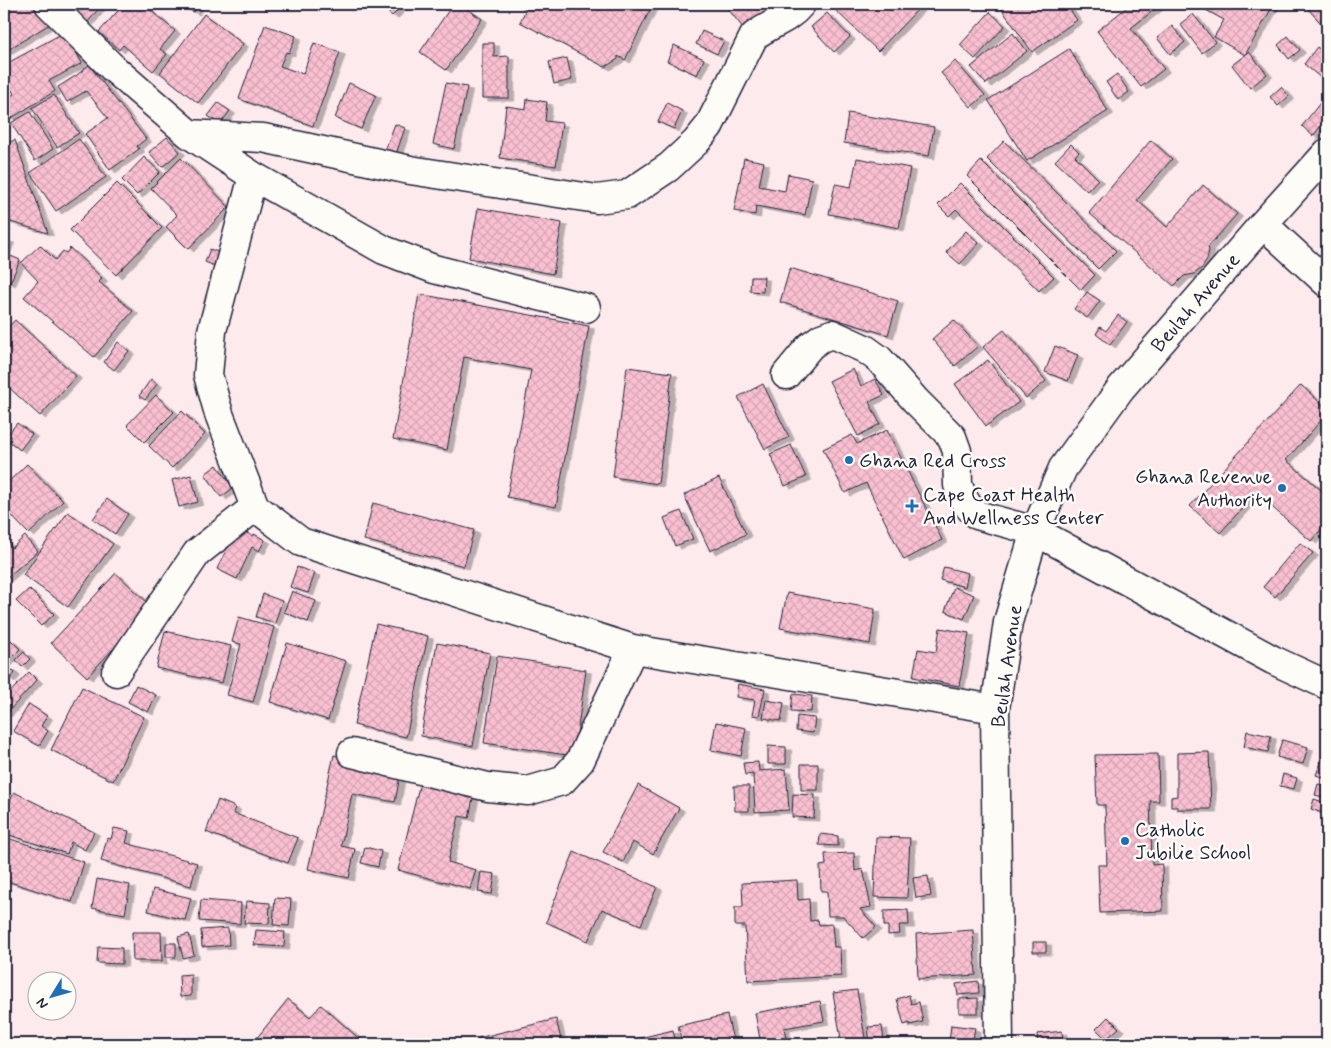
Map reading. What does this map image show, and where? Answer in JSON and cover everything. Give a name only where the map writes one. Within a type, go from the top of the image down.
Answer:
[{"type":"street","points":[[49,4],[113,68],[189,134],[253,176],[384,250],[434,269],[586,308]]},
{"type":"street","points":[[189,134],[263,138],[410,170],[597,199],[627,195],[669,167],[696,142],[709,126],[754,36],[764,28],[787,18],[801,4]]},
{"type":"street","name":"Beulah Avenue","points":[[999,1044],[995,709],[1008,622],[1035,531],[1063,468],[1121,388],[1327,153]]},
{"type":"street","points":[[253,176],[212,331],[208,375],[219,414],[255,507],[301,542],[633,649],[995,709]]},
{"type":"street","points":[[1263,224],[1327,283]]},
{"type":"street","points":[[786,375],[810,346],[821,338],[832,334],[865,349],[879,359],[916,401],[952,436],[957,451],[958,485],[963,498],[977,515],[1035,531],[1273,660],[1327,685]]},
{"type":"street","points":[[116,672],[197,552],[255,507]]},
{"type":"street","points":[[352,753],[488,787],[528,791],[562,781],[580,761],[633,649]]},
{"type":"building","points":[[4,4],[35,4],[50,24],[4,52]]},
{"type":"building","points":[[66,4],[102,4],[88,22]]},
{"type":"building","points":[[124,4],[143,4],[175,31],[160,49],[167,54],[153,71],[123,45],[119,50],[99,32]]},
{"type":"building","points":[[178,4],[198,4],[194,12]]},
{"type":"building","points":[[379,4],[404,4],[392,16]]},
{"type":"building","points":[[453,4],[460,4],[482,19],[446,70],[420,52]]},
{"type":"building","points":[[524,4],[653,4],[625,60],[618,56],[618,59],[605,67],[520,22],[526,9],[522,7]]},
{"type":"building","points":[[735,4],[769,4],[775,12],[748,34],[728,9]]},
{"type":"building","points":[[829,4],[914,4],[919,8],[878,51]]},
{"type":"building","points":[[998,4],[1066,4],[1077,20],[1032,52]]},
{"type":"building","points":[[1131,4],[1160,5],[1131,28],[1164,69],[1141,87],[1097,31]]},
{"type":"building","points":[[1195,4],[1274,4],[1245,55],[1214,37],[1224,20]]},
{"type":"building","points":[[1314,4],[1327,4],[1327,30],[1308,9]]},
{"type":"building","points":[[990,12],[1005,26],[975,59],[960,45]]},
{"type":"building","points":[[827,13],[850,37],[834,52],[811,27]]},
{"type":"building","points":[[204,14],[243,44],[198,103],[160,73]]},
{"type":"building","points":[[1193,14],[1215,42],[1202,53],[1180,24]]},
{"type":"building","points":[[265,25],[296,36],[289,53],[286,52],[280,66],[303,74],[314,43],[340,52],[313,126],[239,99]]},
{"type":"building","points":[[1172,26],[1185,42],[1170,54],[1157,38]]},
{"type":"building","points":[[702,31],[724,41],[717,54],[696,44]]},
{"type":"building","points":[[65,32],[82,63],[49,81],[55,91],[10,119],[4,109],[4,100],[14,94],[4,76],[4,65]]},
{"type":"building","points":[[1013,33],[1027,51],[986,84],[971,67]]},
{"type":"building","points":[[1288,36],[1300,50],[1289,59],[1278,45]]},
{"type":"building","points":[[482,43],[494,43],[494,57],[509,56],[509,98],[482,98]]},
{"type":"building","points":[[674,45],[704,59],[697,75],[667,61]]},
{"type":"building","points":[[1317,47],[1327,55],[1327,83],[1304,64]]},
{"type":"building","points":[[1069,49],[1108,111],[1027,161],[988,100]]},
{"type":"building","points":[[1249,52],[1267,74],[1250,88],[1232,65]]},
{"type":"building","points":[[567,58],[572,80],[554,84],[549,62]]},
{"type":"building","points":[[955,61],[985,95],[971,107],[941,73]]},
{"type":"building","points":[[89,65],[146,139],[137,146],[139,149],[110,170],[85,134],[108,118],[86,91],[67,102],[58,87]]},
{"type":"building","points":[[1117,74],[1129,92],[1118,100],[1106,82]]},
{"type":"building","points":[[349,83],[376,95],[361,129],[335,118]]},
{"type":"building","points":[[446,83],[467,87],[454,149],[433,144]]},
{"type":"building","points":[[1281,87],[1289,96],[1278,106],[1270,97]]},
{"type":"building","points":[[1327,94],[1327,118],[1313,136],[1302,126]]},
{"type":"building","points":[[54,95],[79,133],[57,147],[32,108]]},
{"type":"building","points":[[527,99],[547,102],[545,121],[562,123],[556,166],[500,158],[506,106],[526,109]]},
{"type":"building","points":[[218,103],[230,111],[220,124],[208,116]]},
{"type":"building","points":[[667,103],[682,111],[674,129],[658,122]]},
{"type":"building","points":[[30,112],[53,149],[35,161],[11,123]]},
{"type":"building","points":[[848,113],[934,127],[929,156],[844,143]]},
{"type":"building","points":[[395,124],[405,128],[396,154],[385,150]]},
{"type":"building","points":[[167,137],[180,152],[162,167],[149,152]]},
{"type":"building","points":[[79,139],[106,177],[56,211],[30,173]]},
{"type":"building","points":[[15,140],[48,233],[4,220],[4,144]]},
{"type":"building","points":[[1151,140],[1172,159],[1137,200],[1167,227],[1203,185],[1237,214],[1208,247],[1207,260],[1202,268],[1194,274],[1184,276],[1174,286],[1089,213]]},
{"type":"building","points":[[1004,141],[1116,251],[1098,269],[987,159]]},
{"type":"building","points":[[1071,144],[1079,152],[1075,156],[1098,179],[1087,191],[1055,161]]},
{"type":"building","points":[[144,157],[160,172],[137,195],[122,180]]},
{"type":"building","points":[[181,158],[229,207],[188,249],[166,227],[177,215],[151,188]]},
{"type":"building","points":[[744,158],[764,162],[759,186],[785,191],[788,174],[812,179],[805,215],[756,206],[755,215],[734,211]]},
{"type":"building","points":[[857,158],[910,168],[899,228],[829,214],[835,184],[851,187]]},
{"type":"building","points":[[981,161],[1095,275],[1081,290],[967,176]]},
{"type":"building","points":[[117,183],[162,228],[116,275],[70,230]]},
{"type":"building","points":[[960,183],[1054,277],[1039,291],[956,209],[949,216],[938,205]]},
{"type":"building","points":[[478,208],[562,223],[553,274],[469,258]]},
{"type":"building","points":[[966,231],[979,243],[960,264],[946,252]]},
{"type":"building","points":[[4,239],[9,240],[4,253]]},
{"type":"building","points":[[40,245],[55,260],[63,251],[66,253],[70,248],[102,278],[99,282],[133,311],[94,357],[24,297],[38,281],[21,263]]},
{"type":"building","points":[[210,249],[225,255],[220,268],[205,262]]},
{"type":"building","points":[[4,253],[20,260],[10,283],[4,280]]},
{"type":"building","points":[[790,268],[898,301],[888,335],[780,302]]},
{"type":"building","points":[[751,277],[764,277],[763,292],[750,291]]},
{"type":"building","points":[[1087,292],[1100,301],[1087,318],[1074,309]]},
{"type":"building","points":[[419,294],[589,326],[556,507],[507,497],[531,370],[464,357],[447,450],[393,439]]},
{"type":"building","points":[[1118,315],[1127,322],[1110,345],[1096,334],[1100,327],[1106,331]]},
{"type":"building","points":[[15,320],[76,376],[40,416],[4,383],[4,332]]},
{"type":"building","points":[[954,320],[978,346],[955,366],[932,339]]},
{"type":"building","points":[[1004,330],[1046,381],[1026,398],[983,347]]},
{"type":"building","points":[[118,342],[129,351],[114,370],[104,362]]},
{"type":"building","points":[[1055,346],[1078,355],[1068,381],[1045,372]]},
{"type":"building","points":[[988,360],[1019,402],[986,426],[955,384]]},
{"type":"building","points":[[627,367],[672,373],[658,484],[613,477]]},
{"type":"building","points":[[853,369],[861,386],[875,379],[884,395],[869,402],[880,424],[858,436],[829,381]]},
{"type":"building","points":[[151,379],[157,384],[145,400],[139,396]]},
{"type":"building","points":[[763,384],[789,437],[765,449],[738,397]]},
{"type":"building","points":[[1301,385],[1327,409],[1327,414],[1286,460],[1327,495],[1327,523],[1311,541],[1256,493],[1220,533],[1190,506]]},
{"type":"building","points":[[156,395],[174,412],[144,442],[127,425]]},
{"type":"building","points":[[182,411],[205,434],[172,468],[149,446]]},
{"type":"building","points":[[17,423],[32,434],[20,450],[5,438]]},
{"type":"building","points":[[887,430],[942,540],[904,560],[866,483],[845,493],[823,449],[852,435],[857,444]]},
{"type":"building","points":[[791,445],[806,477],[785,486],[770,454]]},
{"type":"building","points":[[27,464],[63,501],[29,534],[4,508],[4,486]]},
{"type":"building","points":[[217,465],[233,488],[221,497],[205,474]]},
{"type":"building","points":[[191,475],[198,502],[179,507],[172,480]]},
{"type":"building","points":[[719,478],[746,534],[710,551],[684,495]]},
{"type":"building","points":[[107,499],[128,514],[115,534],[93,519]]},
{"type":"building","points":[[373,503],[474,530],[464,566],[364,540]]},
{"type":"building","points":[[681,511],[693,539],[675,546],[664,518]]},
{"type":"building","points":[[68,512],[113,544],[68,607],[23,575]]},
{"type":"building","points":[[237,528],[265,540],[259,551],[252,547],[237,579],[217,569]]},
{"type":"building","points":[[25,536],[38,551],[4,580],[4,539],[12,548]]},
{"type":"building","points":[[1300,543],[1313,553],[1275,597],[1263,587]]},
{"type":"building","points":[[297,567],[315,573],[308,593],[290,587]]},
{"type":"building","points":[[944,567],[968,573],[965,587],[940,580]]},
{"type":"building","points":[[116,573],[152,607],[87,677],[51,643]]},
{"type":"building","points":[[954,587],[974,595],[964,619],[945,611]]},
{"type":"building","points":[[29,589],[54,614],[41,626],[16,601]]},
{"type":"building","points":[[292,591],[316,601],[308,622],[284,612]]},
{"type":"building","points":[[787,593],[875,609],[870,644],[780,628]]},
{"type":"building","points":[[263,594],[282,601],[275,623],[256,617]]},
{"type":"building","points":[[239,617],[274,627],[253,702],[227,695],[241,644],[232,642]]},
{"type":"building","points":[[376,624],[428,636],[406,737],[354,725]]},
{"type":"building","points":[[940,628],[969,633],[959,686],[913,677],[918,649],[936,652]]},
{"type":"building","points":[[165,631],[231,646],[222,683],[156,668]]},
{"type":"building","points":[[9,638],[20,649],[5,664],[4,640],[5,642]]},
{"type":"building","points":[[287,643],[346,661],[328,720],[270,702]]},
{"type":"building","points":[[437,643],[490,653],[473,746],[421,736]]},
{"type":"building","points":[[24,652],[30,659],[22,667],[16,660]]},
{"type":"building","points":[[497,656],[586,670],[574,756],[484,743]]},
{"type":"building","points":[[10,668],[15,673],[9,680],[4,675]]},
{"type":"building","points":[[29,672],[37,680],[6,714],[4,712],[4,699]]},
{"type":"building","points":[[738,684],[765,689],[759,716],[752,715],[755,700],[736,697]]},
{"type":"building","points":[[136,685],[156,695],[148,712],[128,702]]},
{"type":"building","points":[[82,687],[144,717],[113,781],[51,750]]},
{"type":"building","points":[[793,694],[812,696],[811,712],[791,711]]},
{"type":"building","points":[[766,700],[784,703],[781,721],[763,718]]},
{"type":"building","points":[[29,704],[47,716],[41,726],[48,731],[39,746],[13,731]]},
{"type":"building","points":[[797,716],[815,718],[813,733],[796,731]]},
{"type":"building","points":[[716,722],[746,728],[741,756],[711,750]]},
{"type":"building","points":[[1247,731],[1271,736],[1268,752],[1244,747]]},
{"type":"building","points":[[1282,740],[1308,747],[1303,764],[1277,757]]},
{"type":"building","points":[[768,746],[786,747],[786,764],[768,764]]},
{"type":"building","points":[[1209,752],[1211,809],[1177,809],[1178,807],[1171,807],[1171,797],[1177,796],[1177,753]]},
{"type":"building","points":[[1158,754],[1159,801],[1150,801],[1152,865],[1162,864],[1163,911],[1100,913],[1098,865],[1107,865],[1105,805],[1097,805],[1095,755]]},
{"type":"building","points":[[334,755],[401,770],[395,802],[352,794],[341,846],[355,849],[349,878],[308,869]]},
{"type":"building","points":[[1323,756],[1327,758],[1327,779],[1316,775]]},
{"type":"building","points":[[758,762],[759,771],[786,769],[789,810],[755,812],[753,774],[745,775],[743,763]]},
{"type":"building","points":[[801,764],[818,764],[818,790],[801,790]]},
{"type":"building","points":[[1283,774],[1297,778],[1294,789],[1280,786]]},
{"type":"building","points":[[422,775],[475,788],[469,818],[459,816],[448,862],[476,870],[470,889],[398,870]]},
{"type":"building","points":[[1318,784],[1327,786],[1326,798],[1315,795]]},
{"type":"building","points":[[638,785],[679,808],[653,854],[633,842],[623,862],[603,852]]},
{"type":"building","points":[[734,786],[749,786],[749,811],[735,811]]},
{"type":"building","points":[[14,792],[94,832],[85,850],[71,842],[67,854],[4,833],[6,810]]},
{"type":"building","points":[[793,794],[815,795],[814,818],[792,817]]},
{"type":"building","points":[[1314,799],[1326,803],[1322,813],[1311,809]]},
{"type":"building","points":[[218,800],[235,807],[233,813],[298,838],[288,863],[206,832]]},
{"type":"building","points":[[114,828],[129,831],[126,843],[197,863],[191,886],[101,861],[107,838],[111,839]]},
{"type":"building","points":[[820,834],[838,836],[838,846],[819,845]]},
{"type":"building","points":[[4,837],[84,862],[72,902],[4,880]]},
{"type":"building","points":[[876,837],[910,838],[907,898],[874,897]]},
{"type":"building","points":[[365,847],[381,851],[378,867],[361,863]]},
{"type":"building","points":[[574,852],[657,887],[641,925],[602,909],[588,941],[546,922]]},
{"type":"building","points":[[854,853],[855,871],[863,869],[871,907],[860,909],[876,927],[863,938],[843,916],[828,916],[827,891],[821,891],[820,866],[826,865],[825,854]]},
{"type":"building","points":[[481,872],[495,874],[492,894],[478,892]]},
{"type":"building","points":[[928,876],[931,896],[916,898],[913,878]]},
{"type":"building","points":[[97,879],[130,885],[125,914],[92,908]]},
{"type":"building","points":[[797,880],[798,900],[809,899],[810,921],[818,920],[819,925],[832,924],[834,947],[840,947],[841,976],[748,981],[745,926],[735,926],[735,907],[743,907],[742,883]]},
{"type":"building","points":[[153,889],[191,898],[185,920],[148,911]]},
{"type":"building","points":[[275,898],[291,899],[289,926],[273,925]]},
{"type":"building","points":[[201,900],[241,903],[240,924],[199,921]]},
{"type":"building","points":[[246,901],[270,903],[269,924],[244,923]]},
{"type":"building","points":[[908,910],[909,925],[899,925],[900,934],[888,935],[888,926],[884,926],[884,911]]},
{"type":"building","points":[[228,928],[229,945],[202,947],[201,930]]},
{"type":"building","points":[[256,930],[285,932],[284,947],[254,945]]},
{"type":"building","points":[[973,930],[976,975],[918,979],[916,934]]},
{"type":"building","points":[[132,932],[161,932],[162,961],[133,961]]},
{"type":"building","points":[[189,934],[194,955],[183,958],[178,937]]},
{"type":"building","points":[[1033,942],[1046,942],[1046,952],[1033,952]]},
{"type":"building","points":[[166,943],[176,943],[176,957],[166,957]]},
{"type":"building","points":[[98,947],[122,948],[122,964],[97,963]]},
{"type":"building","points":[[191,974],[191,996],[180,997],[179,975]]},
{"type":"building","points":[[978,981],[979,993],[958,995],[956,984]]},
{"type":"building","points":[[857,990],[866,1044],[842,1044],[833,993]]},
{"type":"building","points":[[909,995],[911,1004],[919,1002],[923,1022],[904,1025],[897,999]]},
{"type":"building","points":[[978,998],[978,1013],[959,1013],[959,999]]},
{"type":"building","points":[[288,999],[310,1017],[321,1005],[365,1044],[252,1044]]},
{"type":"building","points":[[820,1001],[824,1021],[784,1028],[787,1044],[761,1044],[755,1013]]},
{"type":"building","points":[[727,1015],[734,1044],[682,1044],[678,1026]]},
{"type":"building","points":[[1108,1017],[1119,1028],[1106,1039],[1096,1029]]},
{"type":"building","points":[[556,1019],[562,1044],[480,1044],[478,1038]]},
{"type":"building","points":[[951,1025],[975,1028],[972,1044],[949,1043]]},
{"type":"building","points":[[882,1026],[884,1041],[870,1043],[868,1027]]},
{"type":"building","points":[[673,1030],[676,1044],[623,1044],[623,1042]]},
{"type":"building","points":[[1062,1031],[1063,1044],[1038,1044],[1037,1034]]},
{"type":"place","name":"Ghana Red Cross","points":[[849,460]]},
{"type":"place","name":"Ghana Revenue Authority","points":[[1282,488]]},
{"type":"place","name":"Cape Coast Health And Wellness Center","points":[[912,506]]},
{"type":"place","name":"Catholic Jubilie School","points":[[1125,841]]}]
